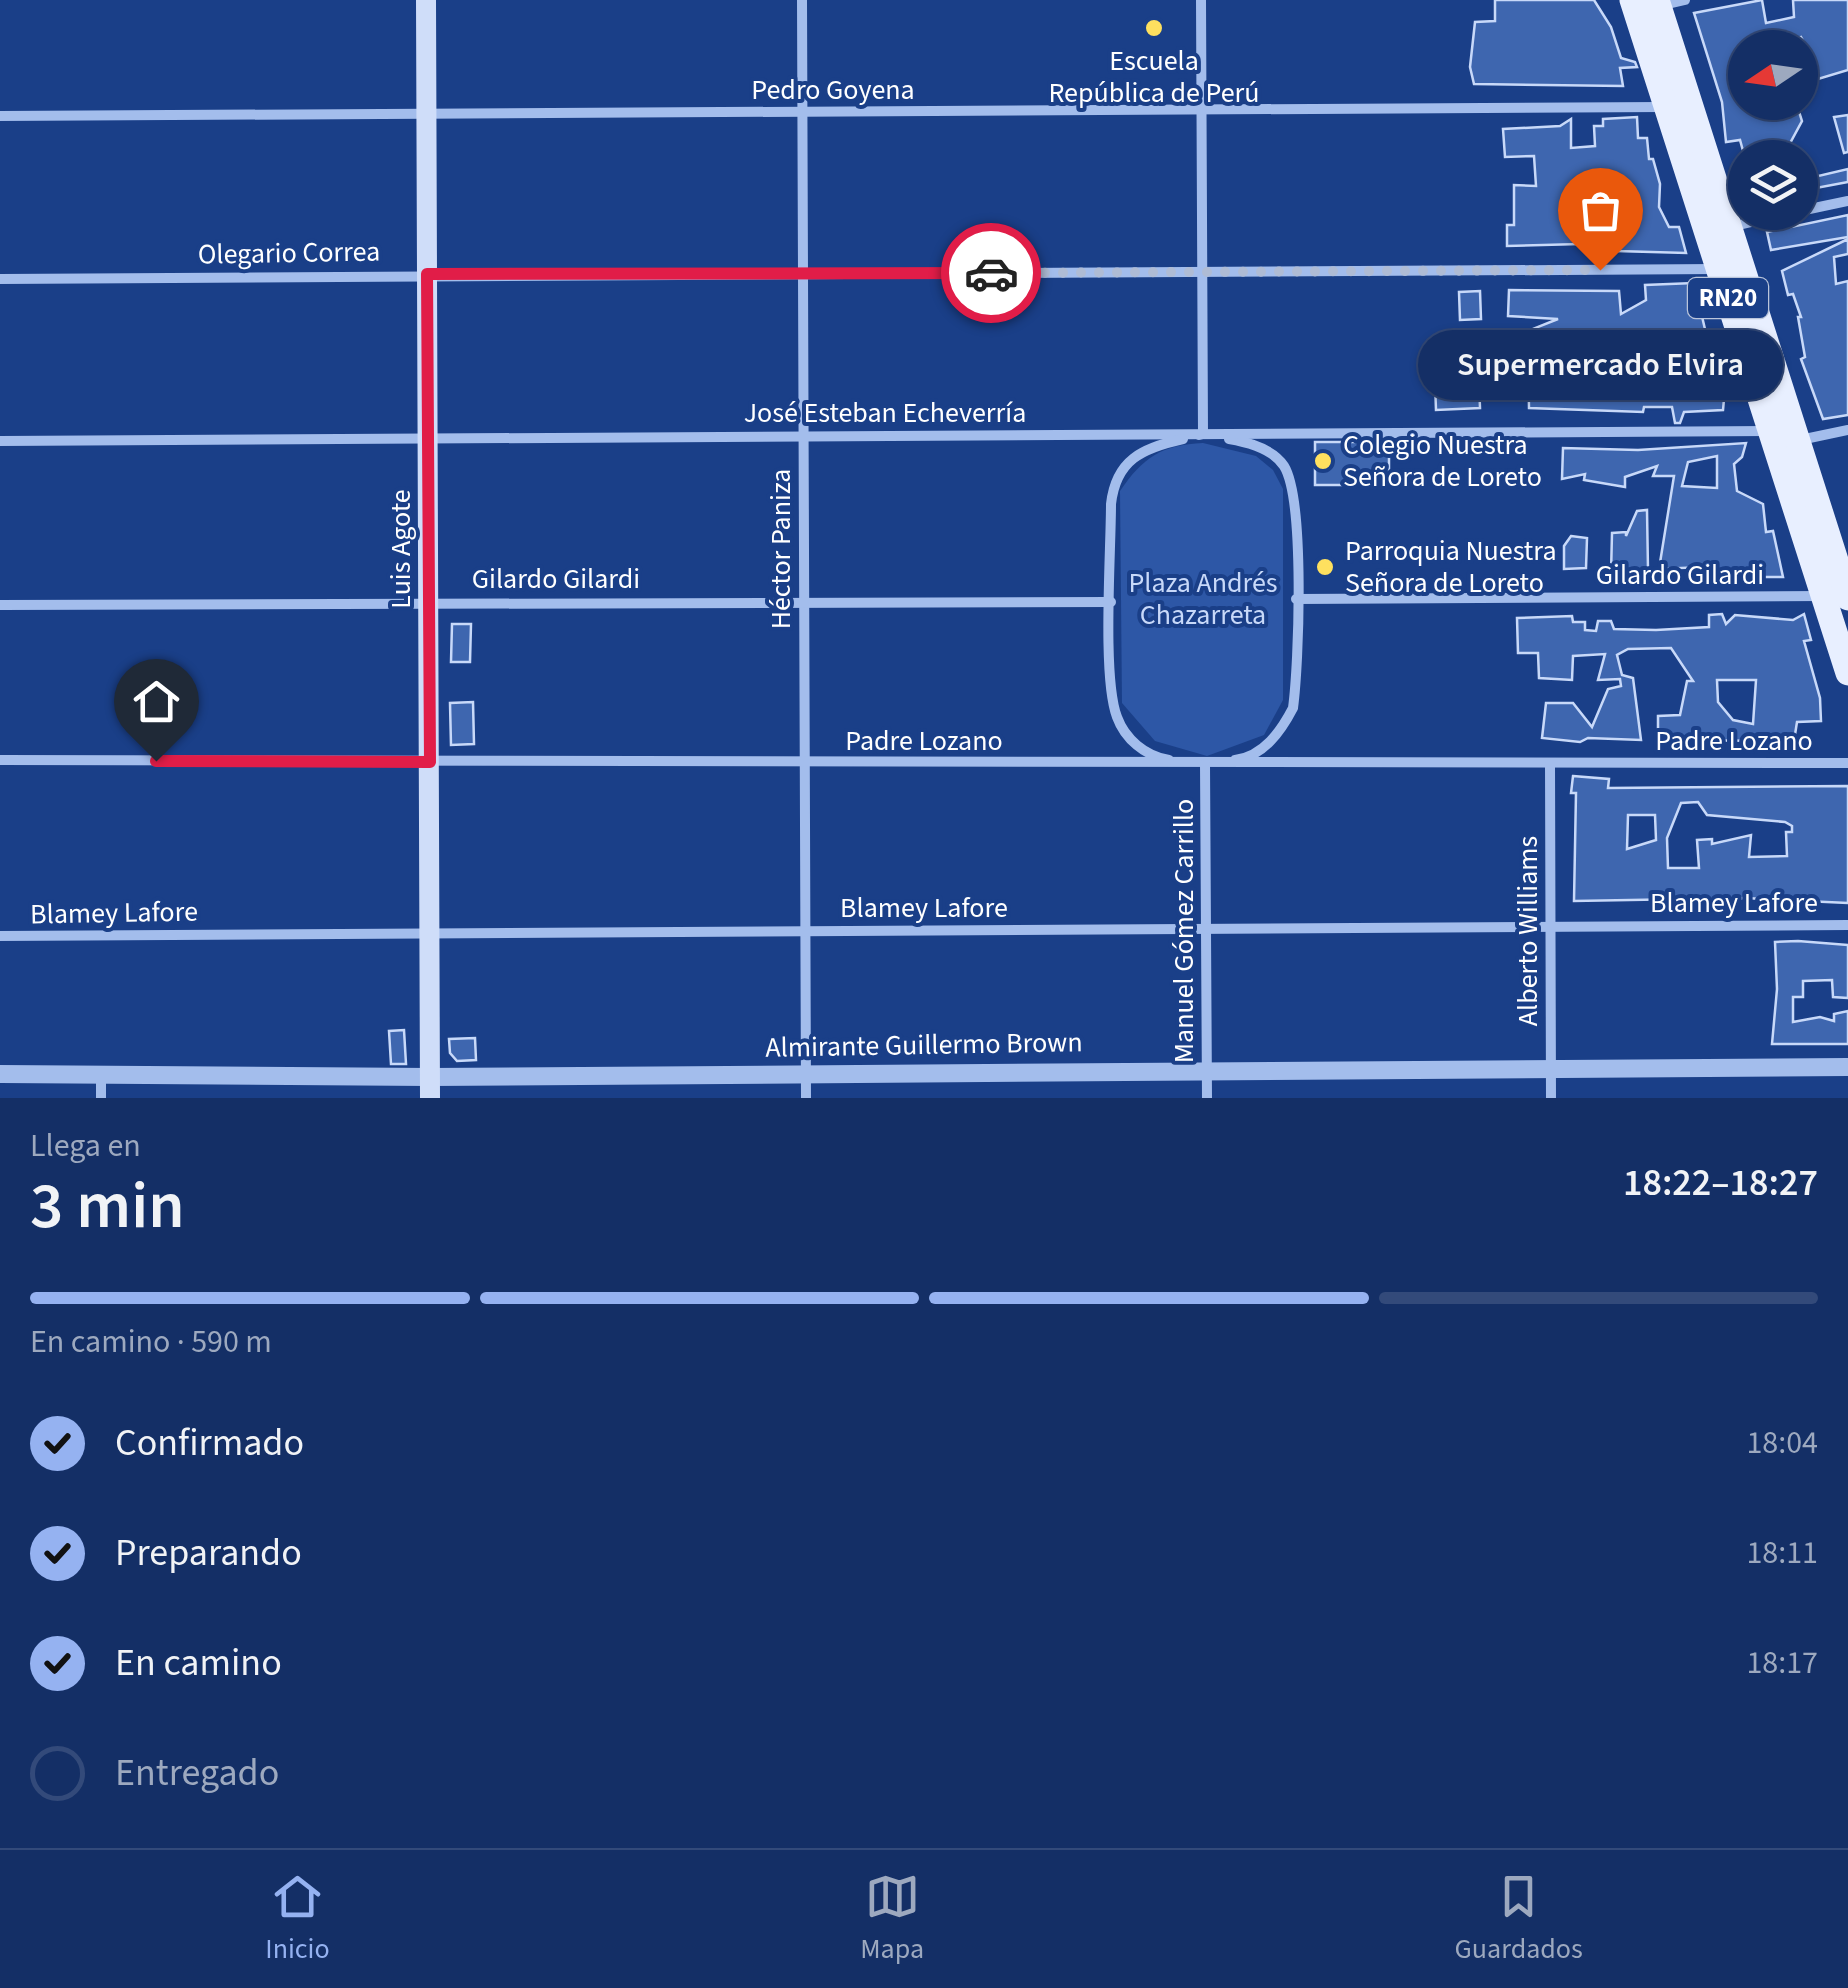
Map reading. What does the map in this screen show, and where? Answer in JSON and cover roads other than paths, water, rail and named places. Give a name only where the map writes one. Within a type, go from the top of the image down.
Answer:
[{"type":"main road","name":"Luis Agote","points":[[426,0],[430,1088]]},
{"type":"main road","name":"RN20","points":[[1632,0],[1770,431],[1836,597]]},
{"type":"main road","name":"RN20","points":[[1658,3],[1728,224]]},
{"type":"main road","name":"RN20","points":[[1730,230],[1798,441],[1836,597],[1848,673]]},
{"type":"street","name":"Héctor Paniza","points":[[802,0],[806,1098]]},
{"type":"street","points":[[1201,0],[1203,434]]},
{"type":"street","points":[[1658,3],[1686,0]]},
{"type":"street","name":"Pedro Goyena","points":[[0,116],[1667,107]]},
{"type":"street","points":[[1818,208],[1848,201]]},
{"type":"street","name":"Olegario Correa","points":[[0,279],[1719,269]]},
{"type":"street","points":[[1798,441],[1848,430]]},
{"type":"street","name":"José Esteban Echeverría","points":[[0,441],[1770,431]]},
{"type":"street","name":"Manuel Gómez Carrillo","points":[[1203,434],[1264,450],[1282,462],[1294,502],[1296,600],[1296,690],[1284,725],[1260,750],[1244,759],[1205,764],[1162,759],[1142,750],[1118,722],[1112,703],[1111,602],[1114,480],[1138,452],[1203,434]]},
{"type":"street","name":"Gilardo Gilardi","points":[[1296,600],[1836,597]]},
{"type":"street","name":"Gilardo Gilardi","points":[[0,605],[428,600],[1111,602]]},
{"type":"street","name":"Padre Lozano","points":[[0,760],[1848,763]]},
{"type":"street","name":"Manuel Gómez Carrillo","points":[[1205,764],[1208,1098]]},
{"type":"street","name":"Alberto Williams","points":[[1550,764],[1551,1098]]},
{"type":"street","name":"Blamey Lafore","points":[[0,936],[1848,925]]},
{"type":"street","name":"Almirante Guillermo Brown","points":[[0,1074],[101,1074],[430,1088],[806,1074],[1848,1067]]},
{"type":"street","points":[[101,1074],[101,1098]]},
{"type":"place","name":"Escuela República de Perú","points":[[1154,28]]},
{"type":"place","name":"Supermercado Elvira","points":[[1600,270]]},
{"type":"place","name":"Colegio Nuestra Señora de Loreto","points":[[1323,461]]},
{"type":"place","name":"Parroquia Nuestra Señora de Loreto","points":[[1325,567]]},
{"type":"park label","name":"Plaza Andrés Chazarreta","points":[[1203,599]]}]
